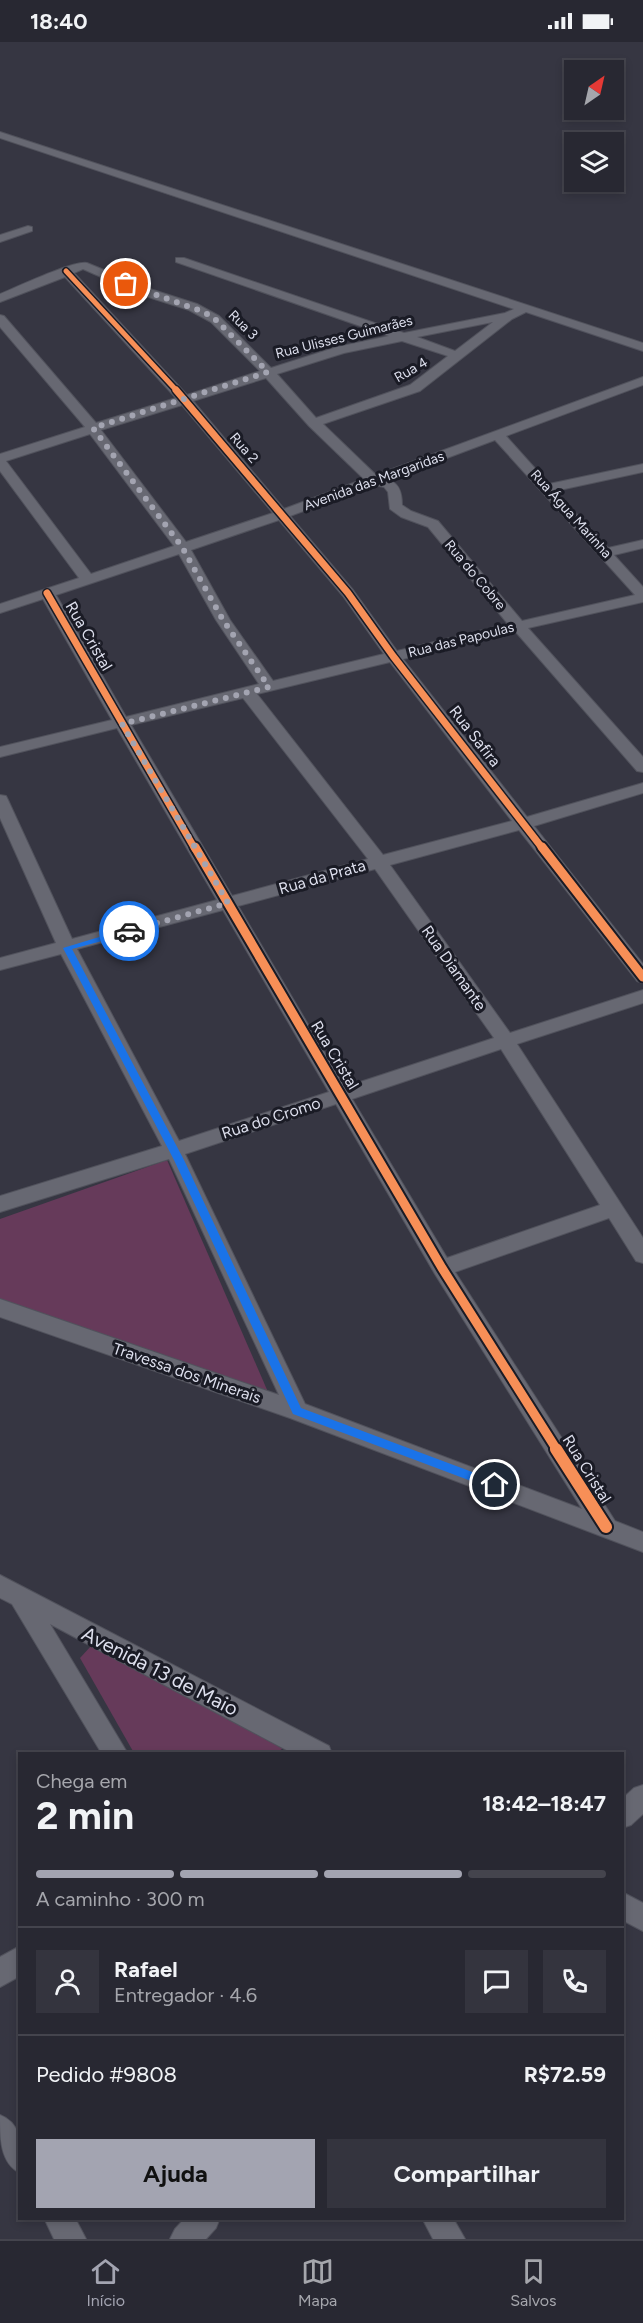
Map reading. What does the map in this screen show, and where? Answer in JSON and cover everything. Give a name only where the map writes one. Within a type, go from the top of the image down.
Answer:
[{"type":"street","points":[[0,135],[643,347]]},
{"type":"street","points":[[0,147],[14,141]]},
{"type":"street","points":[[0,240],[28,229]]},
{"type":"street","points":[[180,260],[459,356]]},
{"type":"street","name":"Rua 3","points":[[66,272],[84,265],[146,292],[204,312],[215,319],[268,372],[314,423],[374,481]]},
{"type":"street","points":[[0,298],[66,272]]},
{"type":"street","name":"Rua 2","points":[[66,272],[185,400],[283,514]]},
{"type":"street","name":"Rua Ulisses Guimarães","points":[[0,460],[93,428],[341,350],[508,316],[526,308]]},
{"type":"street","name":"Rua 4","points":[[314,423],[416,388],[508,316]]},
{"type":"street","points":[[0,319],[93,428],[182,547],[223,620],[269,687]]},
{"type":"street","name":"Avenida das Margaridas","points":[[0,609],[283,514],[643,381]]},
{"type":"street","name":"Rua Água Marinha","points":[[497,434],[548,488],[643,597]]},
{"type":"street","points":[[0,460],[87,579]]},
{"type":"street","points":[[548,488],[643,468]]},
{"type":"street","name":"Rua do Cobre","points":[[374,481],[389,484],[395,492],[395,506],[405,514],[433,524],[518,626],[643,767]]},
{"type":"street","name":"Rua Safira","points":[[283,514],[348,593],[393,656],[643,976]]},
{"type":"street","points":[[606,553],[643,544]]},
{"type":"street","name":"Rua Cristal","points":[[47,592],[122,724],[442,1268],[606,1527]]},
{"type":"street","name":"Rua das Papoulas","points":[[0,752],[643,597]]},
{"type":"street","name":"Rua Diamante","points":[[248,693],[378,861],[506,1040],[643,1255]]},
{"type":"street","name":"Rua da Prata","points":[[0,964],[67,948],[378,861],[524,823],[643,788]]},
{"type":"street","points":[[0,800],[67,948],[174,1150],[297,1411]]},
{"type":"street","name":"Rua do Cromo","points":[[0,1204],[174,1150],[643,996]]},
{"type":"street","points":[[442,1268],[612,1209]]},
{"type":"street","name":"Travessa dos Minerais","points":[[0,1308],[297,1411],[643,1542]]},
{"type":"street","points":[[10,1592],[115,1752]]},
{"type":"street","name":"Avenida 13 de Maio","points":[[10,1592],[310,1752]]},
{"type":"street","points":[[624,1814],[643,1797]]},
{"type":"street","points":[[624,1906],[643,1918]]},
{"type":"street","points":[[0,1974],[18,1960]]},
{"type":"street","points":[[0,2129],[18,2156]]},
{"type":"street","points":[[59,2220],[71,2239]]},
{"type":"street","points":[[185,2239],[204,2220]]},
{"type":"street","points":[[437,2220],[450,2239]]},
{"type":"shaded area","points":[[167,1160],[268,1392],[0,1300],[0,1219]]},
{"type":"shaded area","points":[[91,1646],[286,1746],[278,1752],[133,1752],[80,1658]]},
{"type":"cycle path","points":[[66,271],[185,400],[348,593],[393,656],[643,977]]},
{"type":"cycle path","points":[[47,593],[442,1268],[606,1527]]},
{"type":"way so far","points":[[126,284],[204,312],[215,319],[268,372],[93,428],[182,547],[223,620],[269,687],[122,724],[228,903],[129,931]]},
{"type":"route","points":[[129,931],[67,948],[179,1160],[297,1411],[495,1485]]}]
